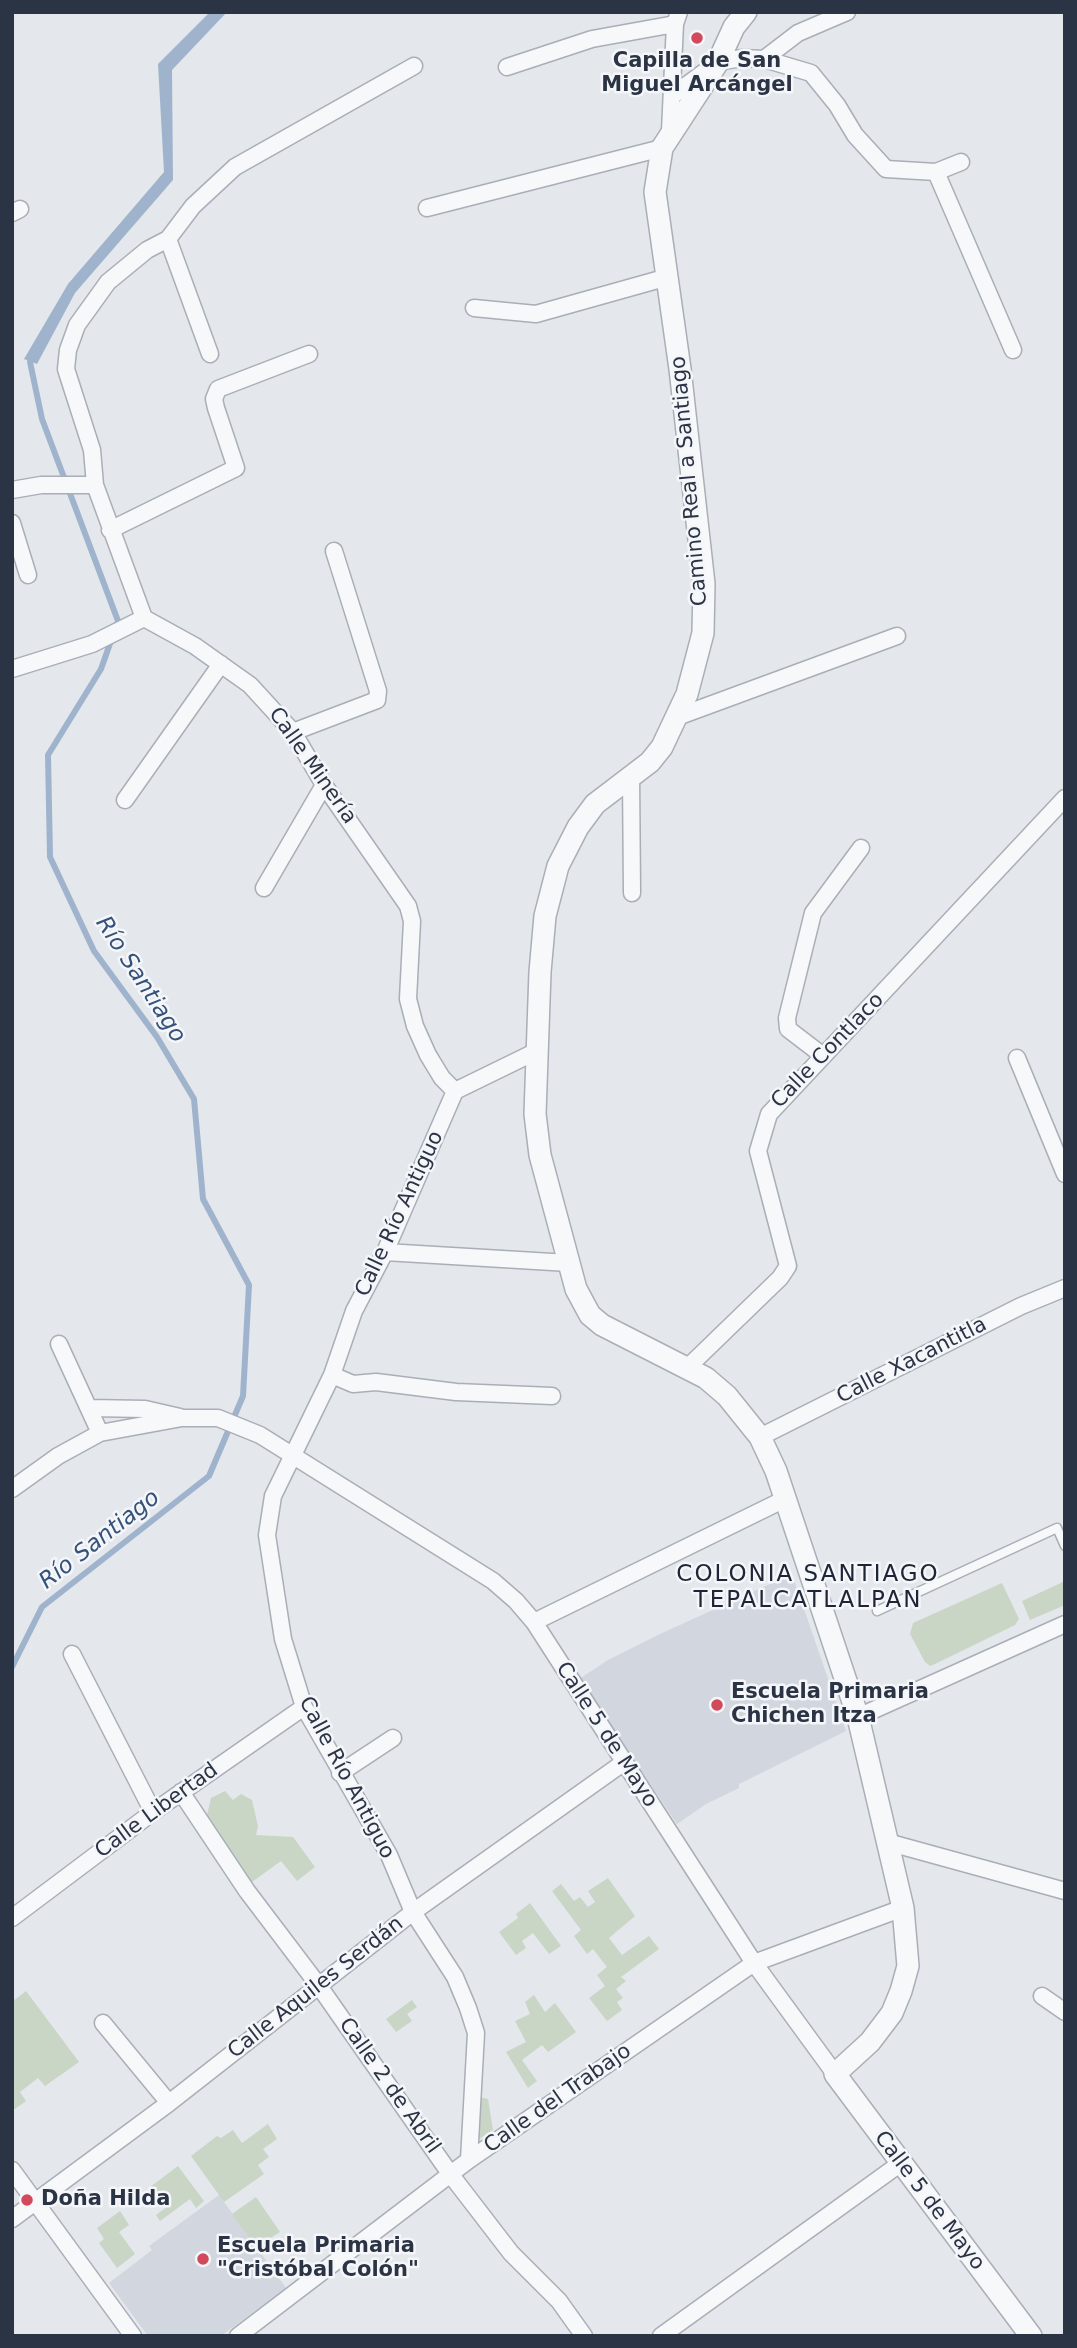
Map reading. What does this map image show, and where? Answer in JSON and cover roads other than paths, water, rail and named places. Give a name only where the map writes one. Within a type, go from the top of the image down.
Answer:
[{"type":"street","name":"Camino Real a Santiago","points":[[746,12],[734,27],[718,62],[666,140],[655,192],[668,277],[704,584],[703,633],[677,718],[662,747],[650,762],[595,804],[578,827],[558,866],[545,916],[535,1114],[540,1155],[576,1289],[590,1315],[688,1368],[727,1396],[760,1437],[785,1499],[858,1717],[903,1908],[908,1966],[892,2013],[870,2042],[835,2074]]},
{"type":"street","points":[[764,59],[798,33],[847,12]]},
{"type":"street","points":[[427,208],[666,140],[677,18],[592,39],[507,67]]},
{"type":"street","points":[[672,96],[718,62],[742,58],[764,59],[810,72],[837,105],[855,135],[886,169],[936,172],[961,162]]},
{"type":"street","points":[[12,669],[92,644],[144,618],[95,485],[92,450],[66,369],[68,350],[77,325],[108,282],[147,250],[168,239],[193,206],[235,167],[414,66]]},
{"type":"street","points":[[936,172],[1013,350]]},
{"type":"street","points":[[168,239],[210,354]]},
{"type":"street","points":[[474,308],[536,314],[668,277]]},
{"type":"street","points":[[110,530],[236,468],[236,459],[216,408],[214,399],[218,389],[309,354]]},
{"type":"street","points":[[12,490],[41,485],[95,485]]},
{"type":"street","points":[[12,523],[28,575]]},
{"type":"street","points":[[293,732],[377,700],[378,691],[334,551]]},
{"type":"street","name":"Calle Minería","points":[[144,618],[221,664],[250,685],[293,732],[324,785],[408,906],[412,921],[408,999],[410,1008],[428,1055],[442,1078],[455,1091]]},
{"type":"street","points":[[677,718],[897,636]]},
{"type":"street","points":[[125,800],[221,664]]},
{"type":"street","points":[[631,776],[632,893]]},
{"type":"street","points":[[264,888],[324,785]]},
{"type":"street","name":"Calle Contlaco","points":[[688,1368],[780,1278],[788,1266],[758,1152],[769,1114],[1065,798]]},
{"type":"street","points":[[822,1055],[788,1029],[787,1018],[813,913],[862,848]]},
{"type":"street","points":[[455,1091],[537,1051]]},
{"type":"street","points":[[1017,1058],[1065,1174]]},
{"type":"street","name":"Calle Río Antiguo","points":[[455,1091],[385,1252],[354,1311],[332,1375],[273,1496],[267,1535],[283,1639],[304,1707],[389,1855],[414,1912],[455,1977],[475,2033],[469,2161]]},
{"type":"street","points":[[385,1252],[569,1263]]},
{"type":"street","name":"Calle Xacantitla","points":[[760,1437],[1065,1288]]},
{"type":"street","points":[[59,1344],[100,1433]]},
{"type":"street","points":[[332,1375],[353,1384],[376,1382],[456,1392],[552,1396]]},
{"type":"street","points":[[90,1408],[145,1409],[182,1418]]},
{"type":"street","name":"Calle 5 de Mayo","points":[[12,1489],[58,1456],[100,1433],[182,1418],[218,1419],[260,1435],[493,1581],[516,1601],[534,1622],[754,1963],[1031,2336]]},
{"type":"street","points":[[534,1622],[785,1499]]},
{"type":"street","points":[[858,1717],[1065,1624]]},
{"type":"street","points":[[72,1654],[153,1812]]},
{"type":"street","name":"Calle Libertad","points":[[12,1918],[153,1812],[304,1707]]},
{"type":"street","points":[[340,1773],[393,1738]]},
{"type":"street","name":"Calle Aquiles Serdán","points":[[12,2219],[169,2103],[414,1912],[623,1763]]},
{"type":"street","name":"Calle 2 de Abril","points":[[181,1792],[247,1891],[319,1986],[451,2175],[512,2253],[559,2301],[583,2336]]},
{"type":"street","points":[[887,1842],[1065,1891]]},
{"type":"street","name":"Calle del Trabajo","points":[[239,2336],[469,2161],[754,1963],[903,1908]]},
{"type":"street","points":[[1042,1996],[1065,2012]]},
{"type":"street","points":[[103,2024],[169,2103]]},
{"type":"street","points":[[661,2336],[901,2163]]},
{"type":"street","points":[[12,2170],[133,2336]]},
{"type":"lane","points":[[877,1611],[1057,1528],[1065,1546]]},
{"type":"water","points":[[210,12],[227,12],[172,70],[173,180],[75,293],[37,364],[24,359],[68,284],[164,172],[158,64]]},
{"type":"waterway","name":"Río Santiago","points":[[12,1667],[42,1607],[209,1476],[243,1396],[249,1285],[203,1199],[194,1099],[157,1037],[94,951],[50,857],[48,755],[101,669],[118,621],[42,419],[30,362],[33,357]]},
{"type":"place","name":"Capilla de San Miguel Arcángel","points":[[697,38]]},
{"type":"place","name":"Escuela Primaria Chichen Itza","points":[[717,1705]]},
{"type":"place","name":"Doña Hilda","points":[[27,2200]]},
{"type":"place","name":"Escuela Primaria \"Cristóbal Colón\"","points":[[203,2259]]},
{"type":"district","name":"COLONIA SANTIAGO TEPALCATLALPAN","points":[[808,1588]]}]
